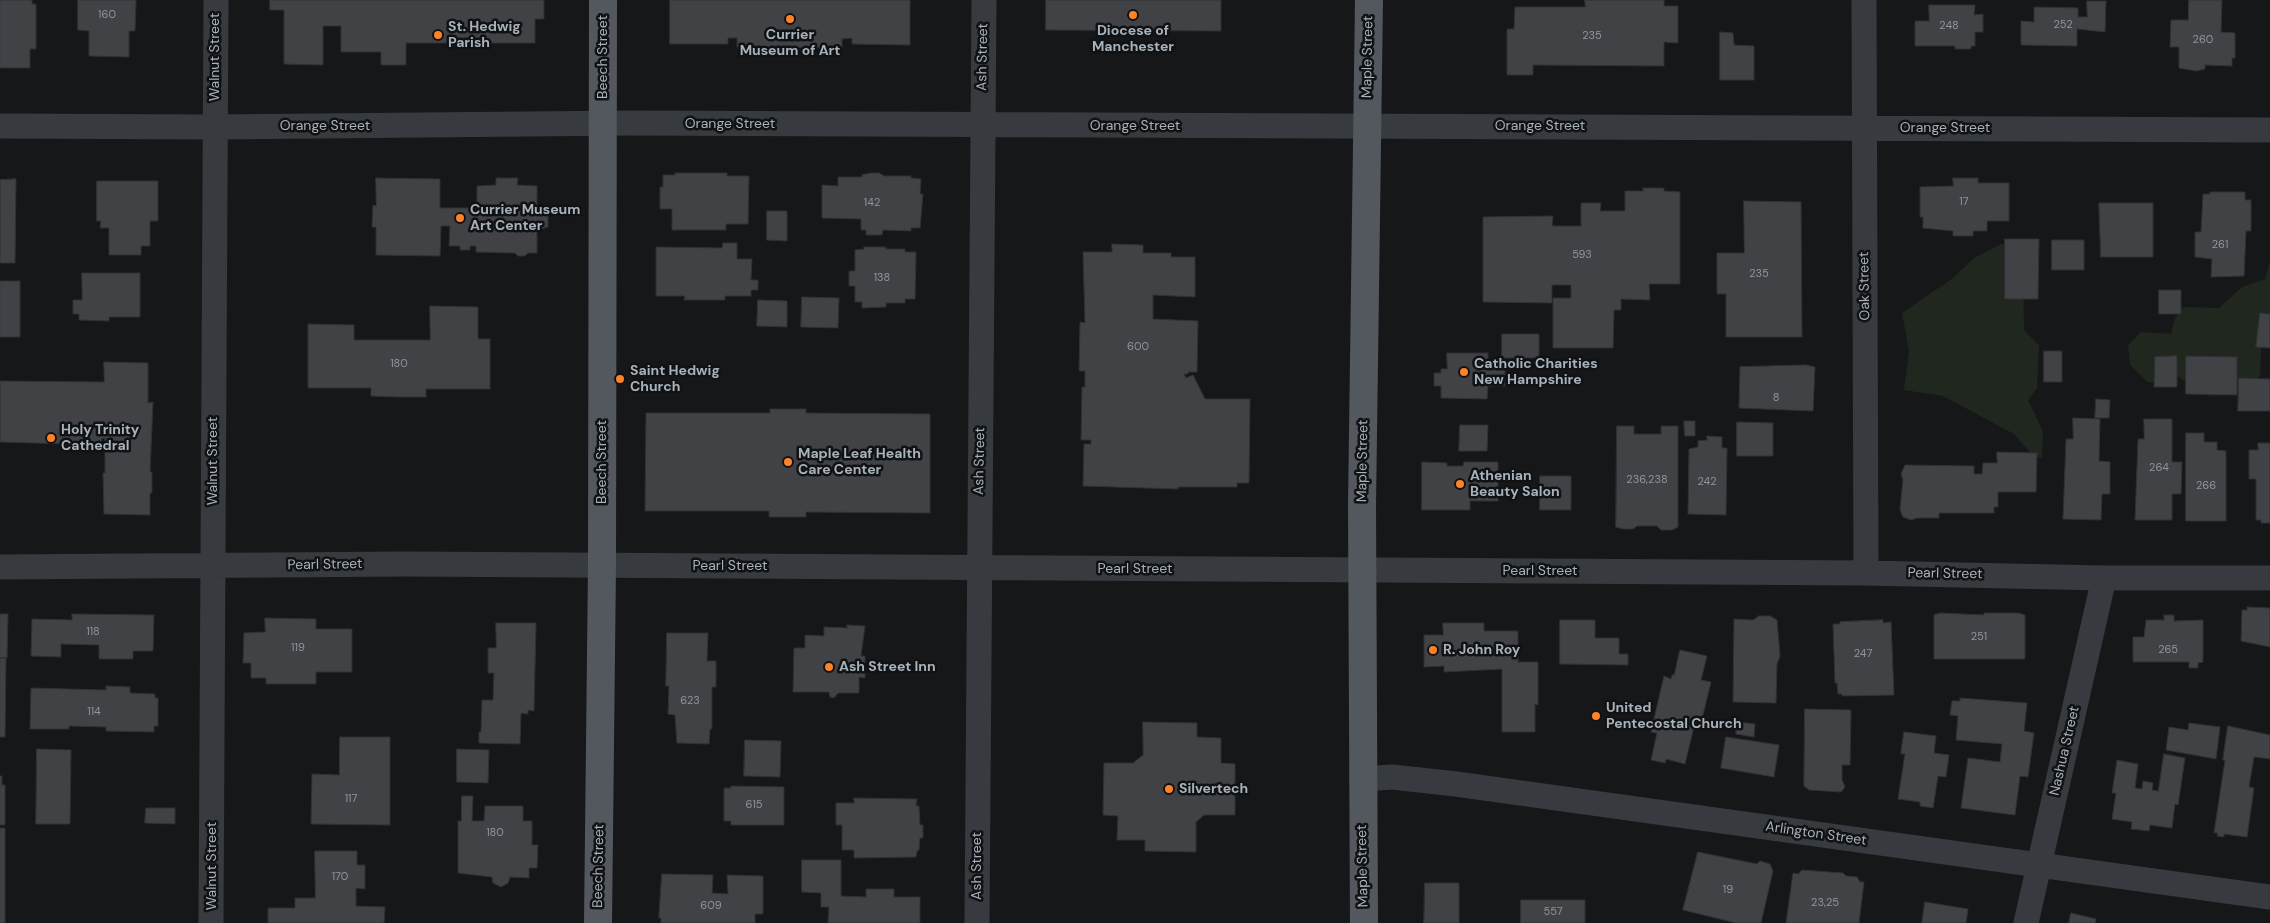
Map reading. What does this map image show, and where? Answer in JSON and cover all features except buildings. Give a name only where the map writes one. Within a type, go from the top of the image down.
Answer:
[{"type":"main road","name":"Beech Street","points":[[598,923],[602,565],[603,0]]},
{"type":"main road","name":"Maple Street","points":[[1364,923],[1362,779],[1368,0]]},
{"type":"street","name":"Walnut Street","points":[[211,923],[216,0]]},
{"type":"street","name":"Ash Street","points":[[977,923],[984,0]]},
{"type":"street","name":"Oak Street","points":[[1864,0],[1866,572]]},
{"type":"street","name":"Orange Street","points":[[0,126],[214,127],[603,124],[2270,130]]},
{"type":"street","name":"Pearl Street","points":[[0,567],[406,564],[1866,572],[2104,578],[2270,578]]},
{"type":"street","name":"Nashua Street","points":[[2026,923],[2104,578]]},
{"type":"street","name":"Arlington Street","points":[[1362,779],[1392,777],[1456,784],[2270,897]]},
{"type":"shaded area","points":[[2001,244],[2012,247],[2023,261],[2024,330],[2039,345],[2037,388],[2028,400],[2043,431],[2042,458],[2034,457],[2014,434],[1943,396],[1904,390],[1909,351],[1902,313],[1953,278],[1974,258]]},
{"type":"shaded area","points":[[2270,261],[2270,342],[2261,349],[2260,376],[2232,392],[2217,396],[2201,393],[2181,378],[2171,374],[2167,383],[2147,382],[2130,365],[2128,345],[2141,332],[2171,334],[2175,318],[2184,307],[2219,308],[2242,287],[2265,279]]},
{"type":"place","name":"Diocese of Manchester","points":[[1133,15]]},
{"type":"place","name":"Currier Museum of Art","points":[[790,19]]},
{"type":"place","name":"St. Hedwig Parish","points":[[438,35]]},
{"type":"place","name":"Currier Museum Art Center","points":[[460,218]]},
{"type":"place","name":"Catholic Charities New Hampshire","points":[[1464,372]]},
{"type":"place","name":"Saint Hedwig Church","points":[[620,379]]},
{"type":"place","name":"Holy Trinity Cathedral","points":[[51,438]]},
{"type":"place","name":"Maple Leaf Health Care Center","points":[[788,462]]},
{"type":"place","name":"Athenian Beauty Salon","points":[[1460,484]]},
{"type":"place","name":"R. John Roy","points":[[1433,650]]},
{"type":"place","name":"Ash Street Inn","points":[[829,667]]},
{"type":"place","name":"United Pentecostal Church","points":[[1596,716]]},
{"type":"place","name":"Silvertech","points":[[1169,789]]}]
